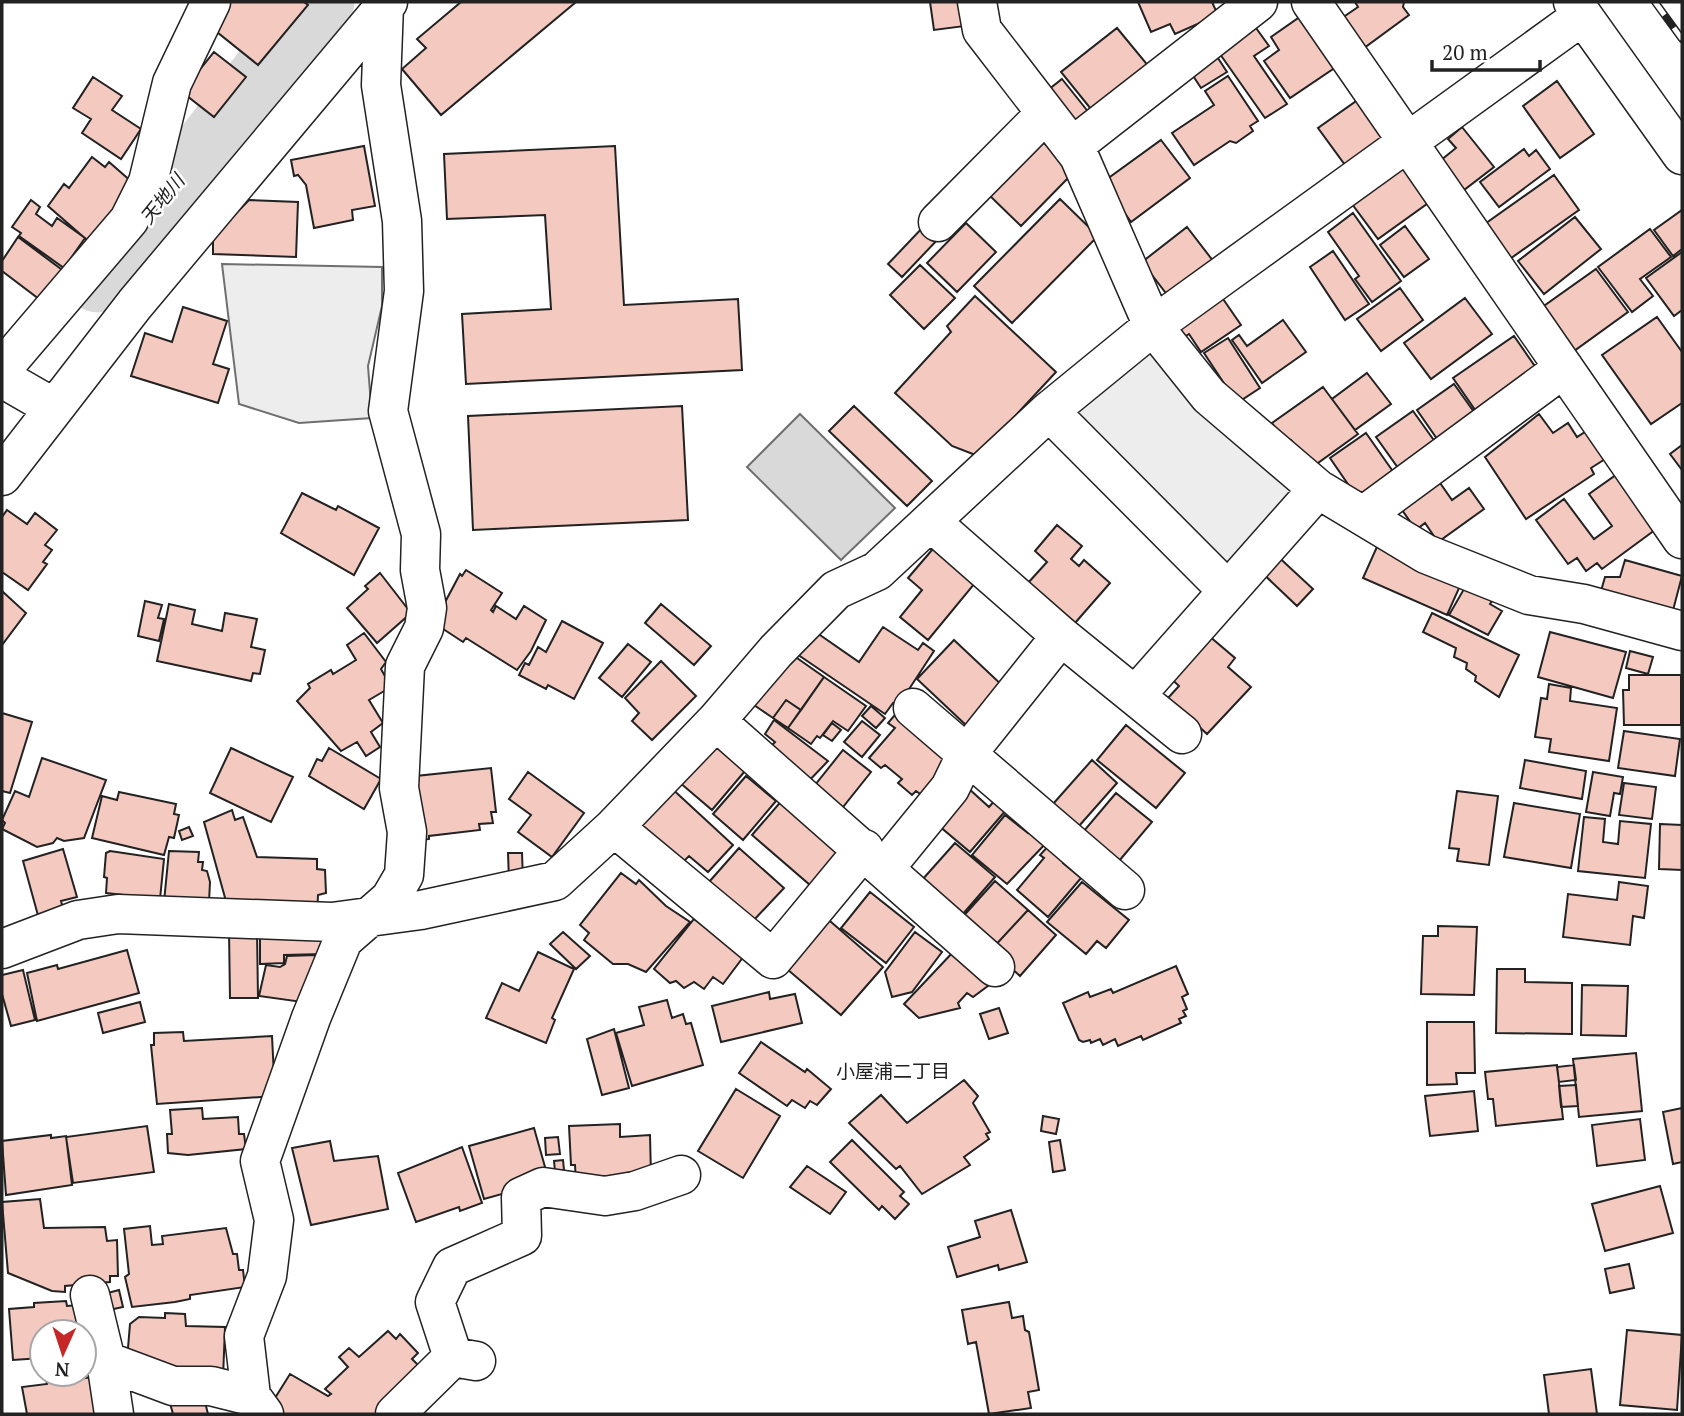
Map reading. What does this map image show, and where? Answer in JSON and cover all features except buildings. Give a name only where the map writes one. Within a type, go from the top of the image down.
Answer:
[{"type":"street","points":[[2,369],[129,220],[148,182],[172,83],[211,2]]},
{"type":"street","points":[[977,2],[982,30],[1079,156],[1153,326],[1209,396],[1318,489],[1426,554],[1529,595],[1584,604],[1682,631]]},
{"type":"street","points":[[1072,147],[1258,2]]},
{"type":"street","points":[[1311,2],[1682,539]]},
{"type":"street","points":[[2,476],[135,304],[386,4]]},
{"type":"street","points":[[257,1405],[244,1336],[267,1276],[274,1220],[260,1161],[311,1018],[343,940],[390,898],[404,875],[407,832],[400,788],[405,666],[424,628],[427,608],[421,570],[421,534],[388,411],[404,291],[402,221],[381,85],[386,4]]},
{"type":"street","points":[[2,950],[78,920],[118,914],[332,922],[421,910],[555,881],[614,827],[836,590],[877,571],[1049,411],[1153,326],[1408,140],[1577,9],[1682,155]]},
{"type":"street","points":[[938,222],[1045,114]]},
{"type":"street","points":[[1363,516],[1564,369]]},
{"type":"street","points":[[2,378],[54,408]]},
{"type":"street","points":[[1049,411],[1228,591]]},
{"type":"street","points":[[1135,696],[1318,489]]},
{"type":"street","points":[[931,522],[1061,636],[1182,734]]},
{"type":"street","points":[[614,827],[773,959],[950,788],[966,754],[1061,636]]},
{"type":"street","points":[[913,708],[1125,890]]},
{"type":"street","points":[[716,721],[995,967]]},
{"type":"street","points":[[395,1414],[465,1359],[435,1302],[452,1267],[522,1236],[521,1197],[543,1187],[605,1196],[635,1191],[681,1175]]},
{"type":"street","points":[[90,1295],[106,1361],[114,1414]]},
{"type":"street","points":[[106,1361],[173,1385],[211,1386],[257,1405]]},
{"type":"shaded area","points":[[222,264],[382,267],[382,306],[368,366],[372,418],[299,423],[239,404]]},
{"type":"shaded area","points":[[1151,349],[1312,496],[1228,591],[1058,421]]},
{"type":"shaded area","points":[[800,414],[895,508],[841,560],[747,467]]},
{"type":"waterway","name":"天地川","points":[[98,280],[191,168],[305,19],[322,2]]},
{"type":"railway","points":[[1655,2],[1682,39]]},
{"type":"district","name":"小屋浦二丁目","points":[[893,1071]]}]
